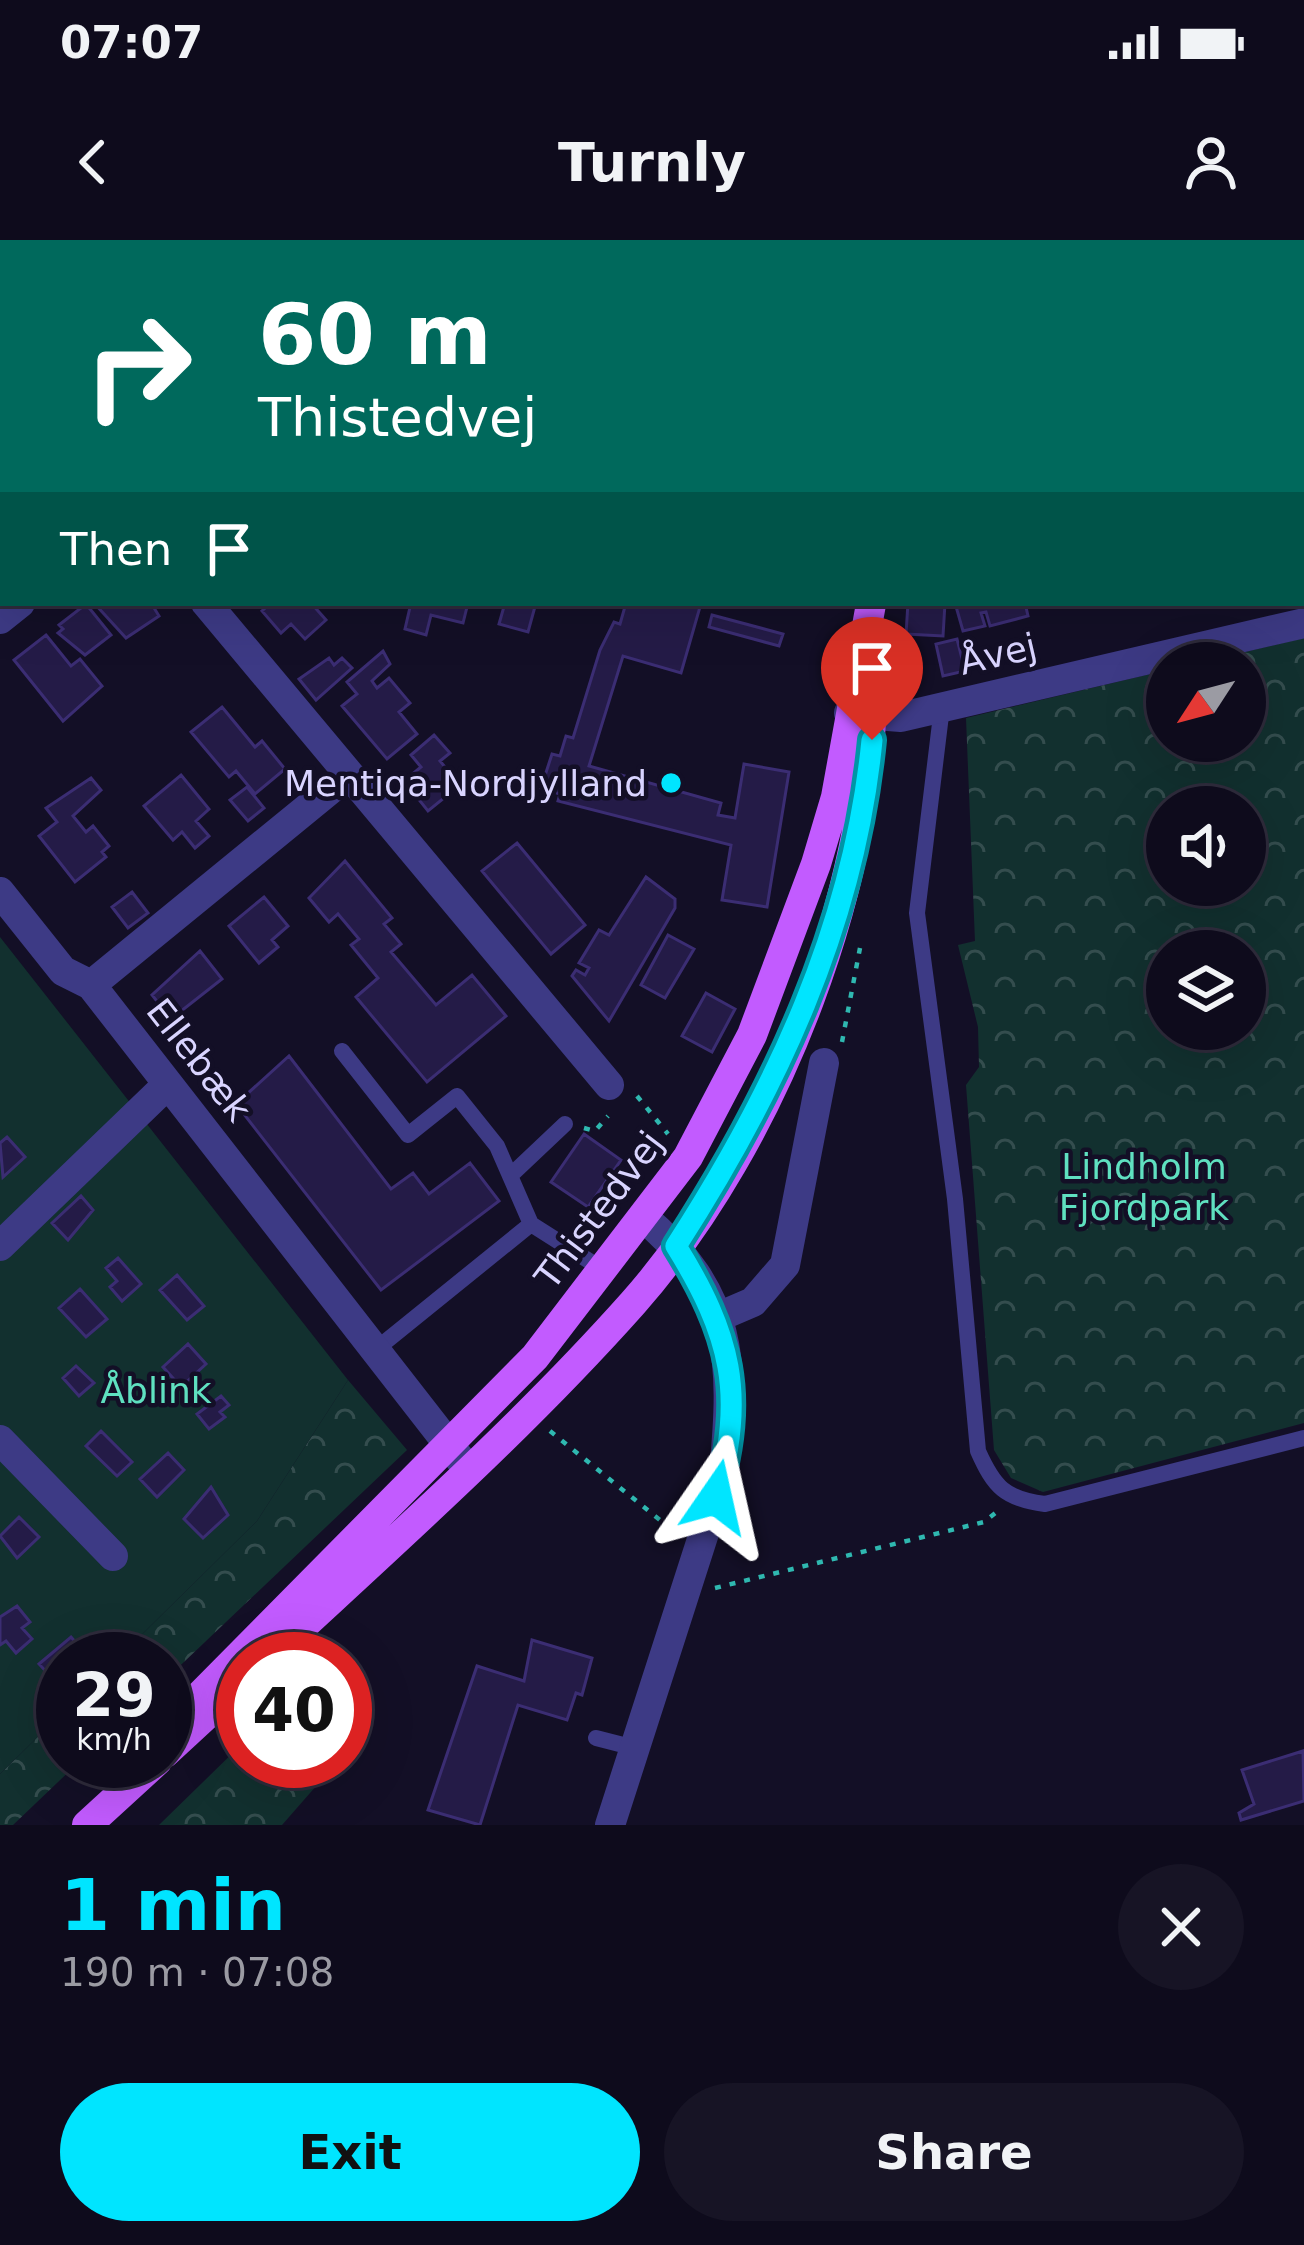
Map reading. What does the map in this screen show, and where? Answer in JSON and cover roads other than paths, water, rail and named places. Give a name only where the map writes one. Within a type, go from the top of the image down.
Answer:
[{"type":"main road","name":"Thistedvej","points":[[192,1705],[458,1457],[526,1411],[634,1301],[676,1246],[744,1137],[824,956],[850,876],[866,797],[862,714],[870,606]]},
{"type":"main road","name":"Thistedvej","points":[[293,1632],[458,1457],[688,1157],[752,1035],[789,945],[862,714]]},
{"type":"main road","points":[[192,1728],[216,1706]]},
{"type":"main road","points":[[74,1825],[110,1788]]},
{"type":"main road","points":[[87,1825],[127,1788]]},
{"type":"street","points":[[208,606],[614,1094]]},
{"type":"street","name":"Åvej","points":[[862,714],[901,717],[1304,623]]},
{"type":"street","points":[[0,892],[64,971],[91,985],[348,775]]},
{"type":"street","name":"Ellebæk","points":[[91,985],[458,1457]]},
{"type":"street","points":[[718,1318],[770,1289],[784,1264],[824,1063]]},
{"type":"street","points":[[0,1246],[168,1084]]},
{"type":"street","points":[[610,1825],[724,1471],[729,1418],[730,1354],[718,1318],[676,1246],[643,1217]]},
{"type":"street","points":[[0,1440],[113,1556]]},
{"type":"lane","points":[[942,707],[917,913],[955,1199],[978,1451],[991,1481],[1012,1500],[1045,1504],[1304,1438]]},
{"type":"lane","points":[[342,1051],[408,1136],[457,1096],[496,1146],[531,1224],[605,1270]]},
{"type":"lane","points":[[510,1176],[565,1124]]},
{"type":"lane","points":[[374,1351],[531,1224]]},
{"type":"lane","points":[[596,1738],[635,1748]]},
{"type":"place","name":"Mentiqa-Nordjylland","points":[[671,783]]},
{"type":"park label","name":"Lindholm Fjordpark","points":[[1144,1186]]},
{"type":"park label","name":"Åblink","points":[[156,1390]]}]
